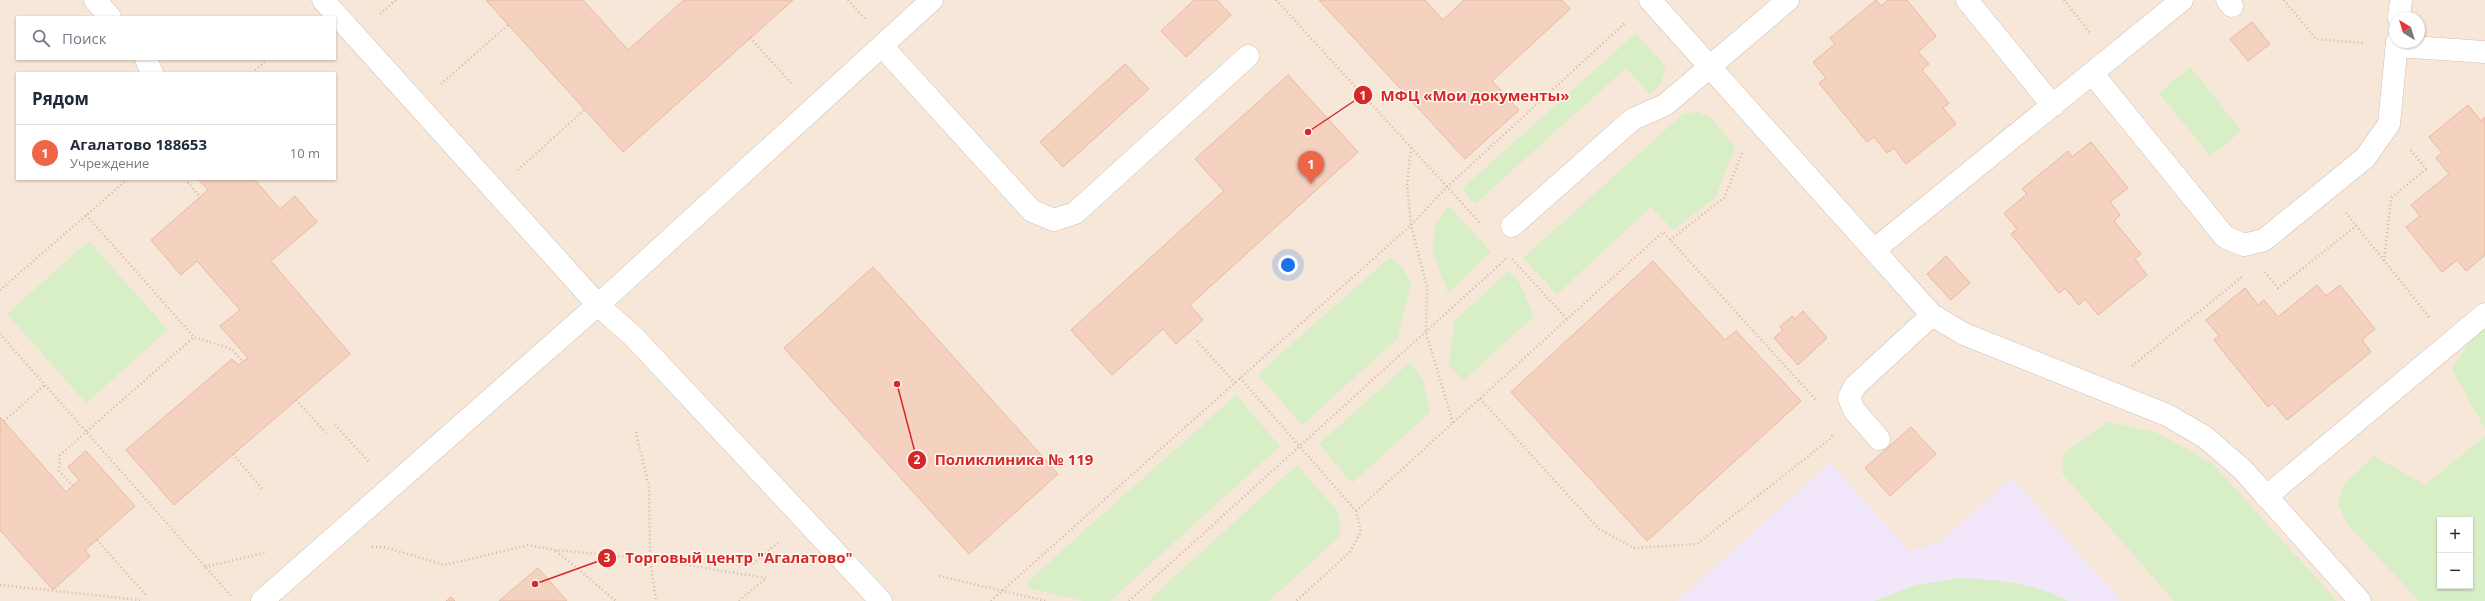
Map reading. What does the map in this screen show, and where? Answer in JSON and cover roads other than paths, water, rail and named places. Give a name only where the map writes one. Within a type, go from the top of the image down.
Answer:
[{"type":"street","points":[[95,0],[109,16]]},
{"type":"street","points":[[323,0],[598,305],[634,337],[881,601]]},
{"type":"street","points":[[262,601],[598,305],[932,0]]},
{"type":"street","points":[[1650,0],[1932,315],[1964,334],[2167,415],[2205,437],[2243,470],[2360,601]]},
{"type":"street","points":[[1512,226],[1633,119],[1665,105],[1788,0]]},
{"type":"street","points":[[1967,0],[2052,106]]},
{"type":"street","points":[[1874,250],[2182,0]]},
{"type":"street","points":[[2400,12],[2401,0]]},
{"type":"street","points":[[882,46],[1032,211],[1054,220],[1075,213],[1248,56]]},
{"type":"street","points":[[2425,47],[2485,52]]},
{"type":"street","points":[[2092,73],[2225,237],[2244,246],[2264,240],[2365,158],[2389,124],[2397,48]]},
{"type":"street","points":[[146,60],[152,72]]},
{"type":"street","points":[[2266,497],[2485,314]]},
{"type":"street","points":[[1879,438],[1846,417],[1849,398],[1855,386],[1932,315]]},
{"type":"place","name":"МФЦ «Мои документы»","points":[[1308,132]]},
{"type":"place","name":"Агалатово 188653","points":[[1311,184]]},
{"type":"place","name":"Поликлиника № 119","points":[[897,384]]},
{"type":"place","name":"Торговый центр \"Агалатово\"","points":[[535,584]]}]
